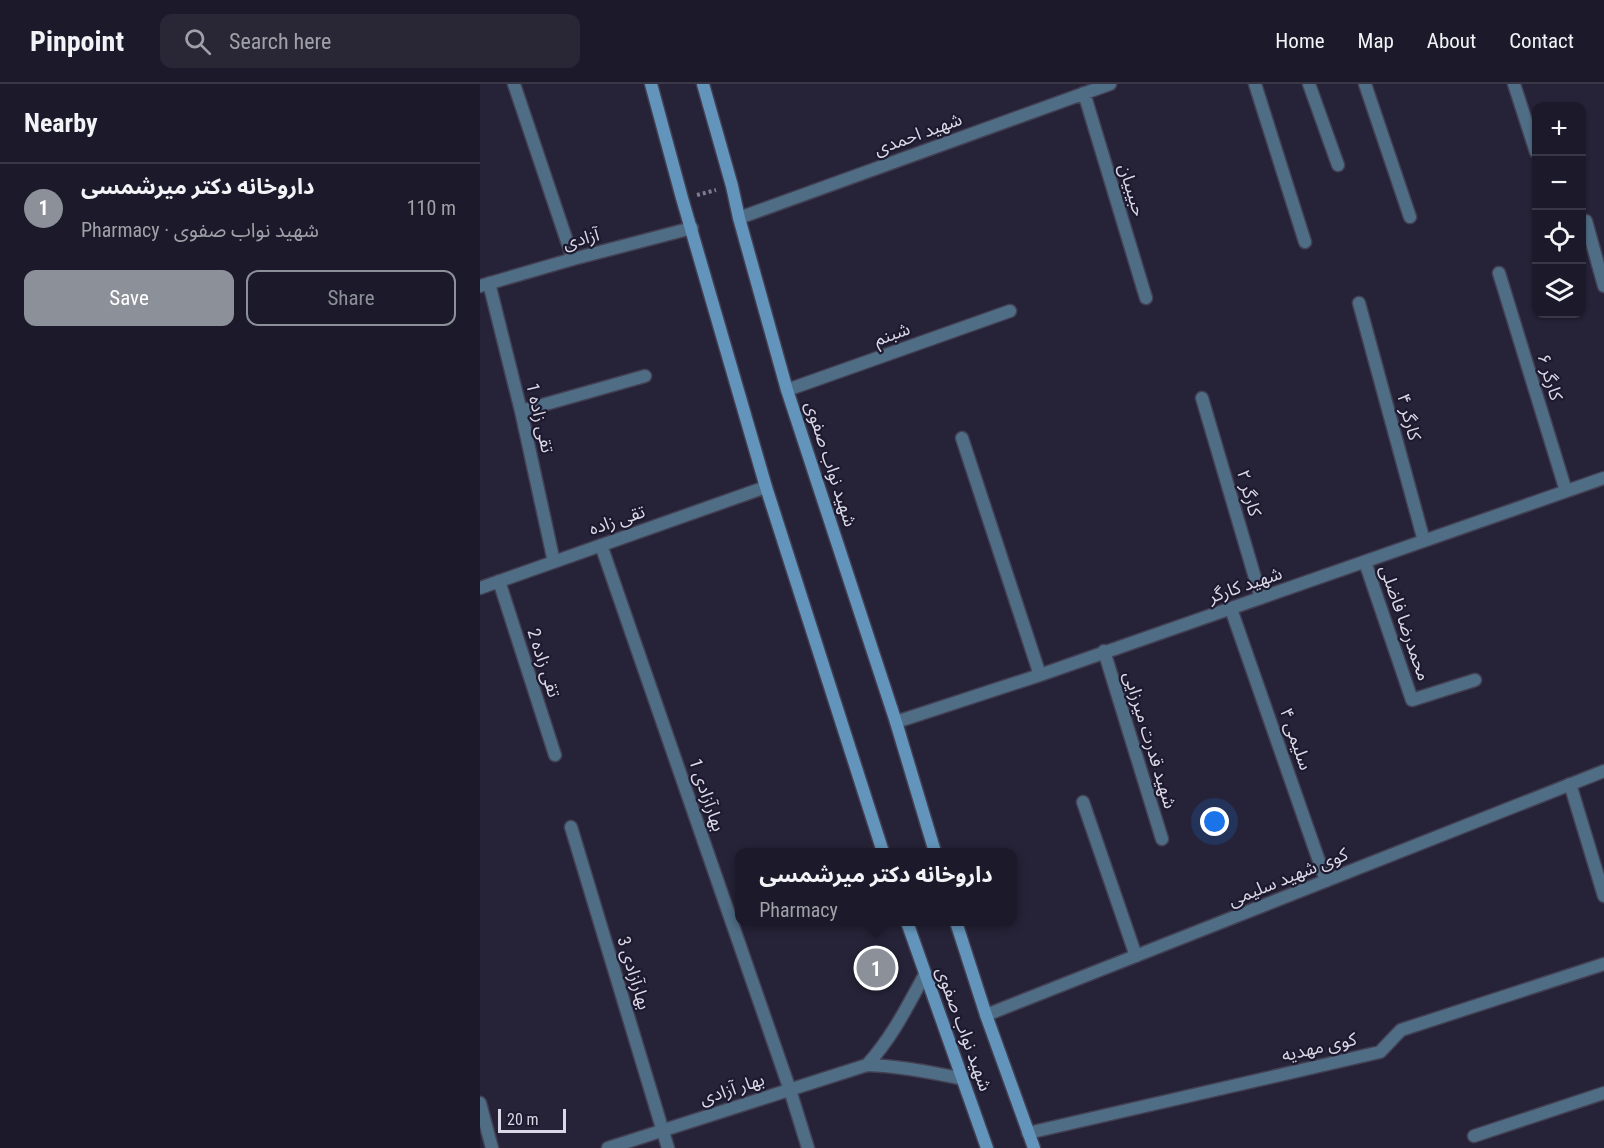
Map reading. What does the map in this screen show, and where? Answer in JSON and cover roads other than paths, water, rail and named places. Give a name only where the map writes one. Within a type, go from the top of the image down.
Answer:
[{"type":"main road","points":[[651,84],[766,487],[882,848]]},
{"type":"main road","name":"شهید نواب صفوی","points":[[703,84],[787,390],[896,722],[934,848]]},
{"type":"main road","name":"شهید نواب صفوی","points":[[908,926],[987,1148]]},
{"type":"main road","name":"شهید نواب صفوی","points":[[958,926],[986,1015],[1034,1148]]},
{"type":"street","points":[[514,84],[573,259]]},
{"type":"street","name":"شهید احمدی","points":[[739,218],[1110,84]]},
{"type":"street","points":[[1255,84],[1305,243]]},
{"type":"street","points":[[1309,84],[1338,165]]},
{"type":"street","points":[[1365,84],[1410,217]]},
{"type":"street","points":[[1514,84],[1532,140]]},
{"type":"street","name":"حبیبیان","points":[[1083,93],[1146,298]]},
{"type":"street","points":[[1586,221],[1600,259],[1604,286]]},
{"type":"street","name":"آزادی","points":[[484,285],[692,228]]},
{"type":"street","name":"کارگر ۶","points":[[1499,273],[1566,491]]},
{"type":"street","name":"تقی زاده 1","points":[[484,285],[521,411],[554,562]]},
{"type":"street","name":"کارگر ۴","points":[[1359,303],[1424,541]]},
{"type":"street","name":"شبنم","points":[[787,390],[1010,311]]},
{"type":"street","points":[[521,411],[645,376]]},
{"type":"street","name":"کارگر ۲","points":[[1202,398],[1261,598]]},
{"type":"street","points":[[962,438],[1040,675]]},
{"type":"street","name":"شهید کارگر","points":[[896,722],[1040,675],[1604,478]]},
{"type":"street","name":"تقی زاده","points":[[480,588],[766,487]]},
{"type":"street","name":"بهارآزادی 1","points":[[601,545],[790,1090],[808,1148]]},
{"type":"street","name":"محمدرضا فاضلی","points":[[1365,562],[1412,700],[1475,680]]},
{"type":"street","name":"تقی زاده 2","points":[[499,581],[555,755]]},
{"type":"street","name":"سلیمی ۴","points":[[1231,609],[1326,881]]},
{"type":"street","name":"شهید قدرت میرزایی","points":[[1104,651],[1162,840]]},
{"type":"street","name":"کوی شهید سلیمی","points":[[986,1015],[1604,771]]},
{"type":"street","points":[[1570,784],[1604,896]]},
{"type":"street","points":[[1083,802],[1136,956]]},
{"type":"street","name":"بهارآزادی 3","points":[[571,827],[668,1148]]},
{"type":"street","name":"کوی مهدیه","points":[[1028,1133],[1380,1052],[1401,1030],[1604,964]]},
{"type":"street","points":[[867,1065],[898,1025],[925,974]]},
{"type":"street","name":"بهار آزادی","points":[[608,1148],[867,1065],[905,1067],[963,1079]]},
{"type":"street","points":[[1474,1136],[1604,1093]]},
{"type":"street","points":[[480,1103],[492,1148]]},
{"type":"place","name":"داروخانه دکتر میرشمسی","points":[[876,968]]}]
